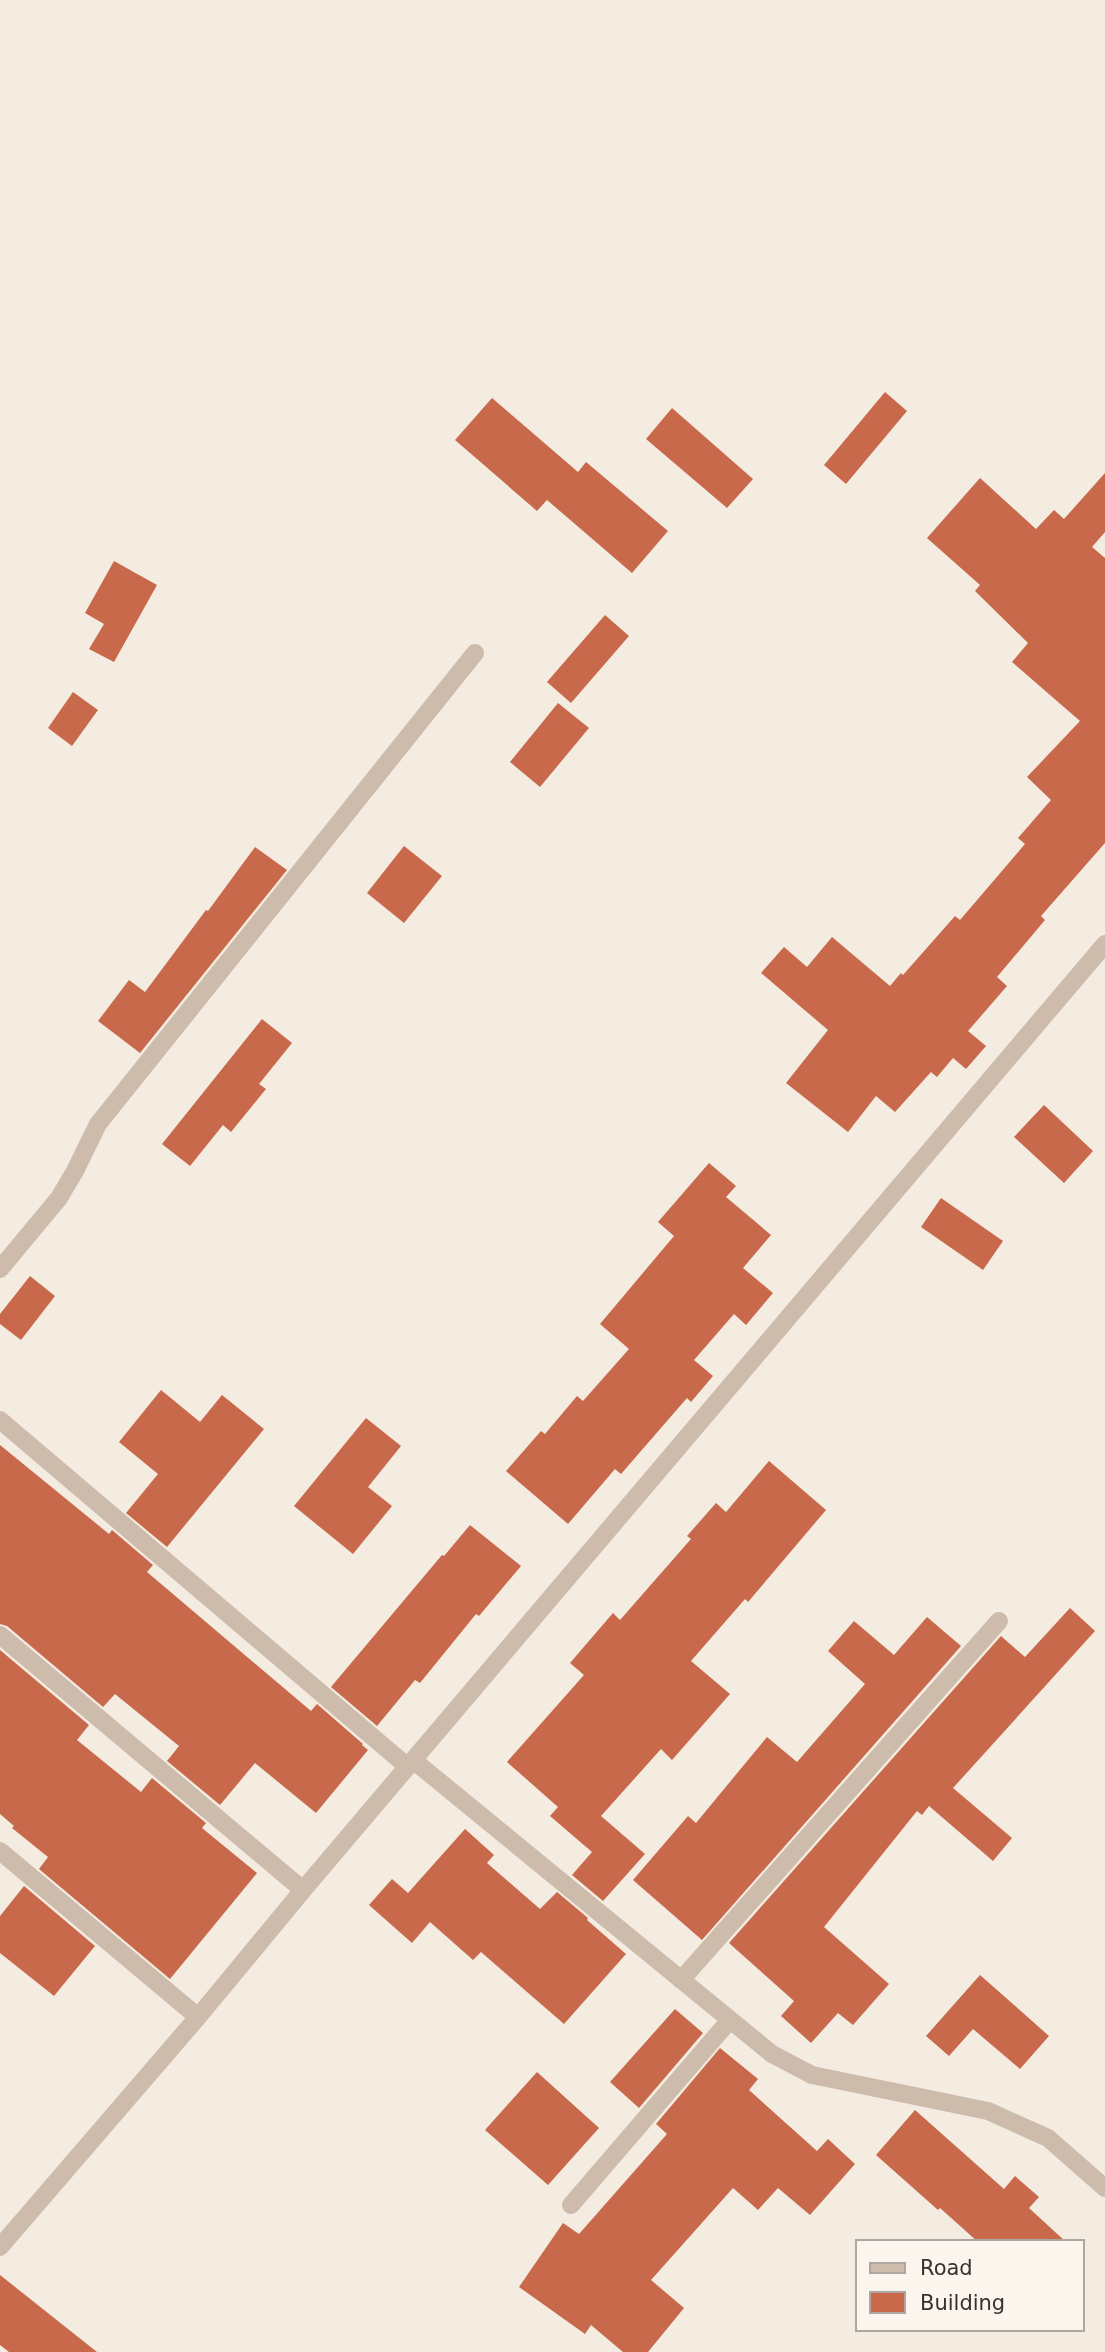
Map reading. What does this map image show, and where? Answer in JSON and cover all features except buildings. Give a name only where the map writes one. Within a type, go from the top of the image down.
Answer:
[{"type":"street","points":[[0,1269],[59,1198],[98,1124],[475,653]]},
{"type":"street","points":[[0,2247],[198,2017],[1105,944]]},
{"type":"street","points":[[0,1420],[411,1763],[772,2054],[812,2075],[988,2111],[1019,2123],[1048,2138],[1105,2188]]},
{"type":"street","points":[[681,1980],[999,1620]]},
{"type":"street","points":[[0,1635],[303,1891]]},
{"type":"street","points":[[0,1851],[198,2017]]},
{"type":"street","points":[[571,2205],[729,2021]]}]
